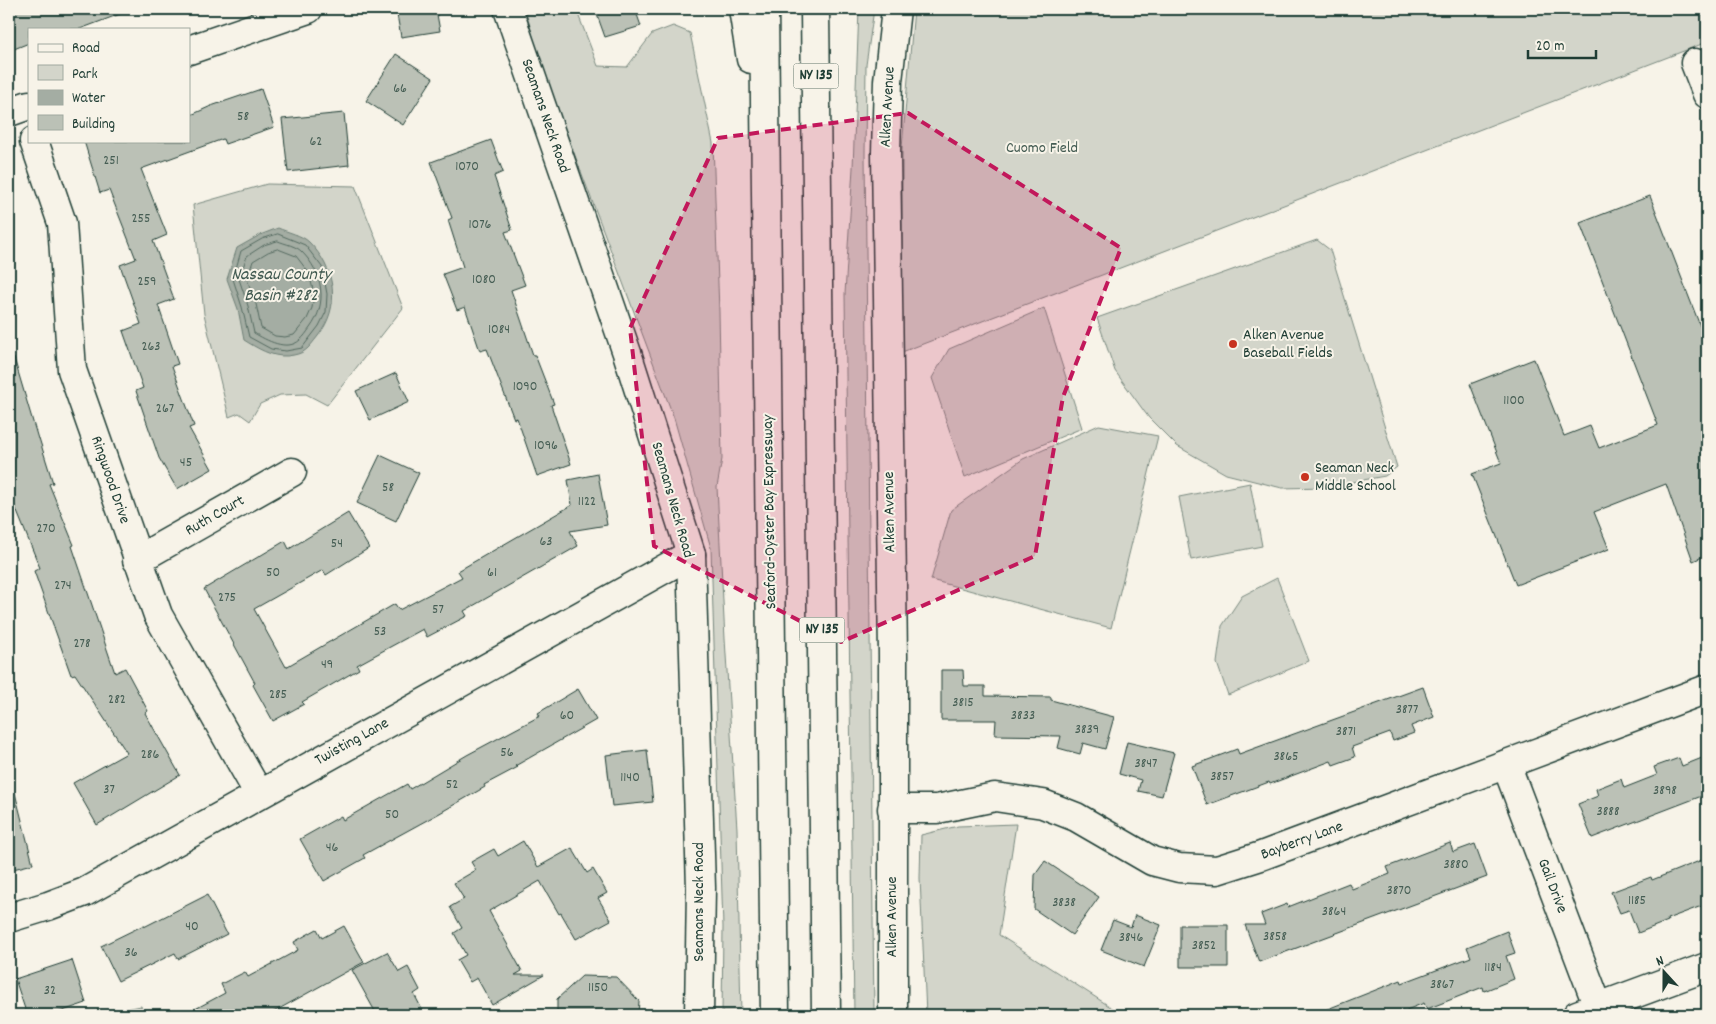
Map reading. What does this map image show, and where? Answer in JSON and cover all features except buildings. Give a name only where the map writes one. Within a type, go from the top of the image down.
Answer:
[{"type":"main road","points":[[190,50],[308,9]]},
{"type":"main road","name":"Seamans Neck Road","points":[[508,9],[627,353],[691,554],[701,888],[699,1015]]},
{"type":"main road","points":[[742,9],[765,143]]},
{"type":"main road","name":"Seaford-Oyster Bay Expressway","points":[[764,9],[775,1015]]},
{"type":"main road","name":"NY 135","points":[[815,9],[826,1015]]},
{"type":"main road","points":[[816,143],[829,9]]},
{"type":"main road","name":"Alken Avenue","points":[[893,1015],[893,656],[886,153],[888,81],[896,9]]},
{"type":"main road","points":[[1695,64],[1707,94]]},
{"type":"main road","name":"Ringwood Drive","points":[[34,142],[62,223],[72,370],[158,615],[259,794]]},
{"type":"main road","name":"Ruth Court","points":[[138,560],[292,472]]},
{"type":"main road","name":"Twisting Lane","points":[[9,918],[85,892],[691,554]]},
{"type":"main road","name":"Bayberry Lane","points":[[892,810],[937,809],[995,797],[1043,804],[1076,817],[1152,861],[1179,868],[1217,870],[1261,856],[1707,689]]},
{"type":"main road","name":"Gail Drive","points":[[1506,764],[1588,1011]]},
{"type":"main road","points":[[1588,1011],[1707,967]]},
{"type":"highlighted area","points":[[908,113],[1121,248],[1063,397],[1035,556],[841,642],[654,546],[630,328],[718,138]]},
{"type":"green space","points":[[525,9],[576,9],[598,66],[627,67],[652,34],[673,26],[690,33],[713,143],[722,459],[717,487],[737,829],[741,1015],[722,1015],[723,927],[711,548],[674,418],[542,68]]},
{"type":"green space","points":[[859,9],[874,9],[866,65],[865,154],[874,1015],[854,1015],[845,294],[853,168]]},
{"type":"green space","name":"Cuomo Field","points":[[914,9],[1707,9],[1707,42],[902,352],[902,148]]},
{"type":"green space","points":[[267,184],[355,186],[403,308],[327,405],[306,394],[280,395],[260,404],[250,421],[239,413],[229,417],[204,314],[193,205]]},
{"type":"green space","name":"Alken Avenue Baseball Fields","points":[[1317,240],[1330,250],[1397,467],[1385,476],[1325,487],[1282,488],[1226,474],[1177,446],[1149,418],[1115,371],[1097,318]]},
{"type":"green space","points":[[1044,308],[1082,428],[965,477],[932,378],[949,349]]},
{"type":"green space","points":[[1099,425],[1158,436],[1111,628],[931,580],[951,510],[1023,459]]},
{"type":"green space","points":[[1250,483],[1262,546],[1191,560],[1179,497]]},
{"type":"green space","points":[[1277,578],[1309,661],[1228,695],[1217,663],[1222,626],[1242,596]]},
{"type":"green space","points":[[1016,824],[999,935],[1120,1013],[1120,1015],[926,1015],[920,878],[921,835],[958,826]]},
{"type":"green space","points":[[141,1006],[144,1015],[97,1015]]},
{"type":"water","name":"Nassau County Basin #282","points":[[278,228],[309,242],[325,264],[332,288],[330,313],[318,336],[305,350],[298,354],[287,356],[259,349],[244,340],[238,309],[227,279],[237,248],[260,235]]},
{"type":"place","name":"Alken Avenue Baseball Fields","points":[[1233,344]]},
{"type":"place","name":"Seaman Neck Middle School","points":[[1305,477]]}]
